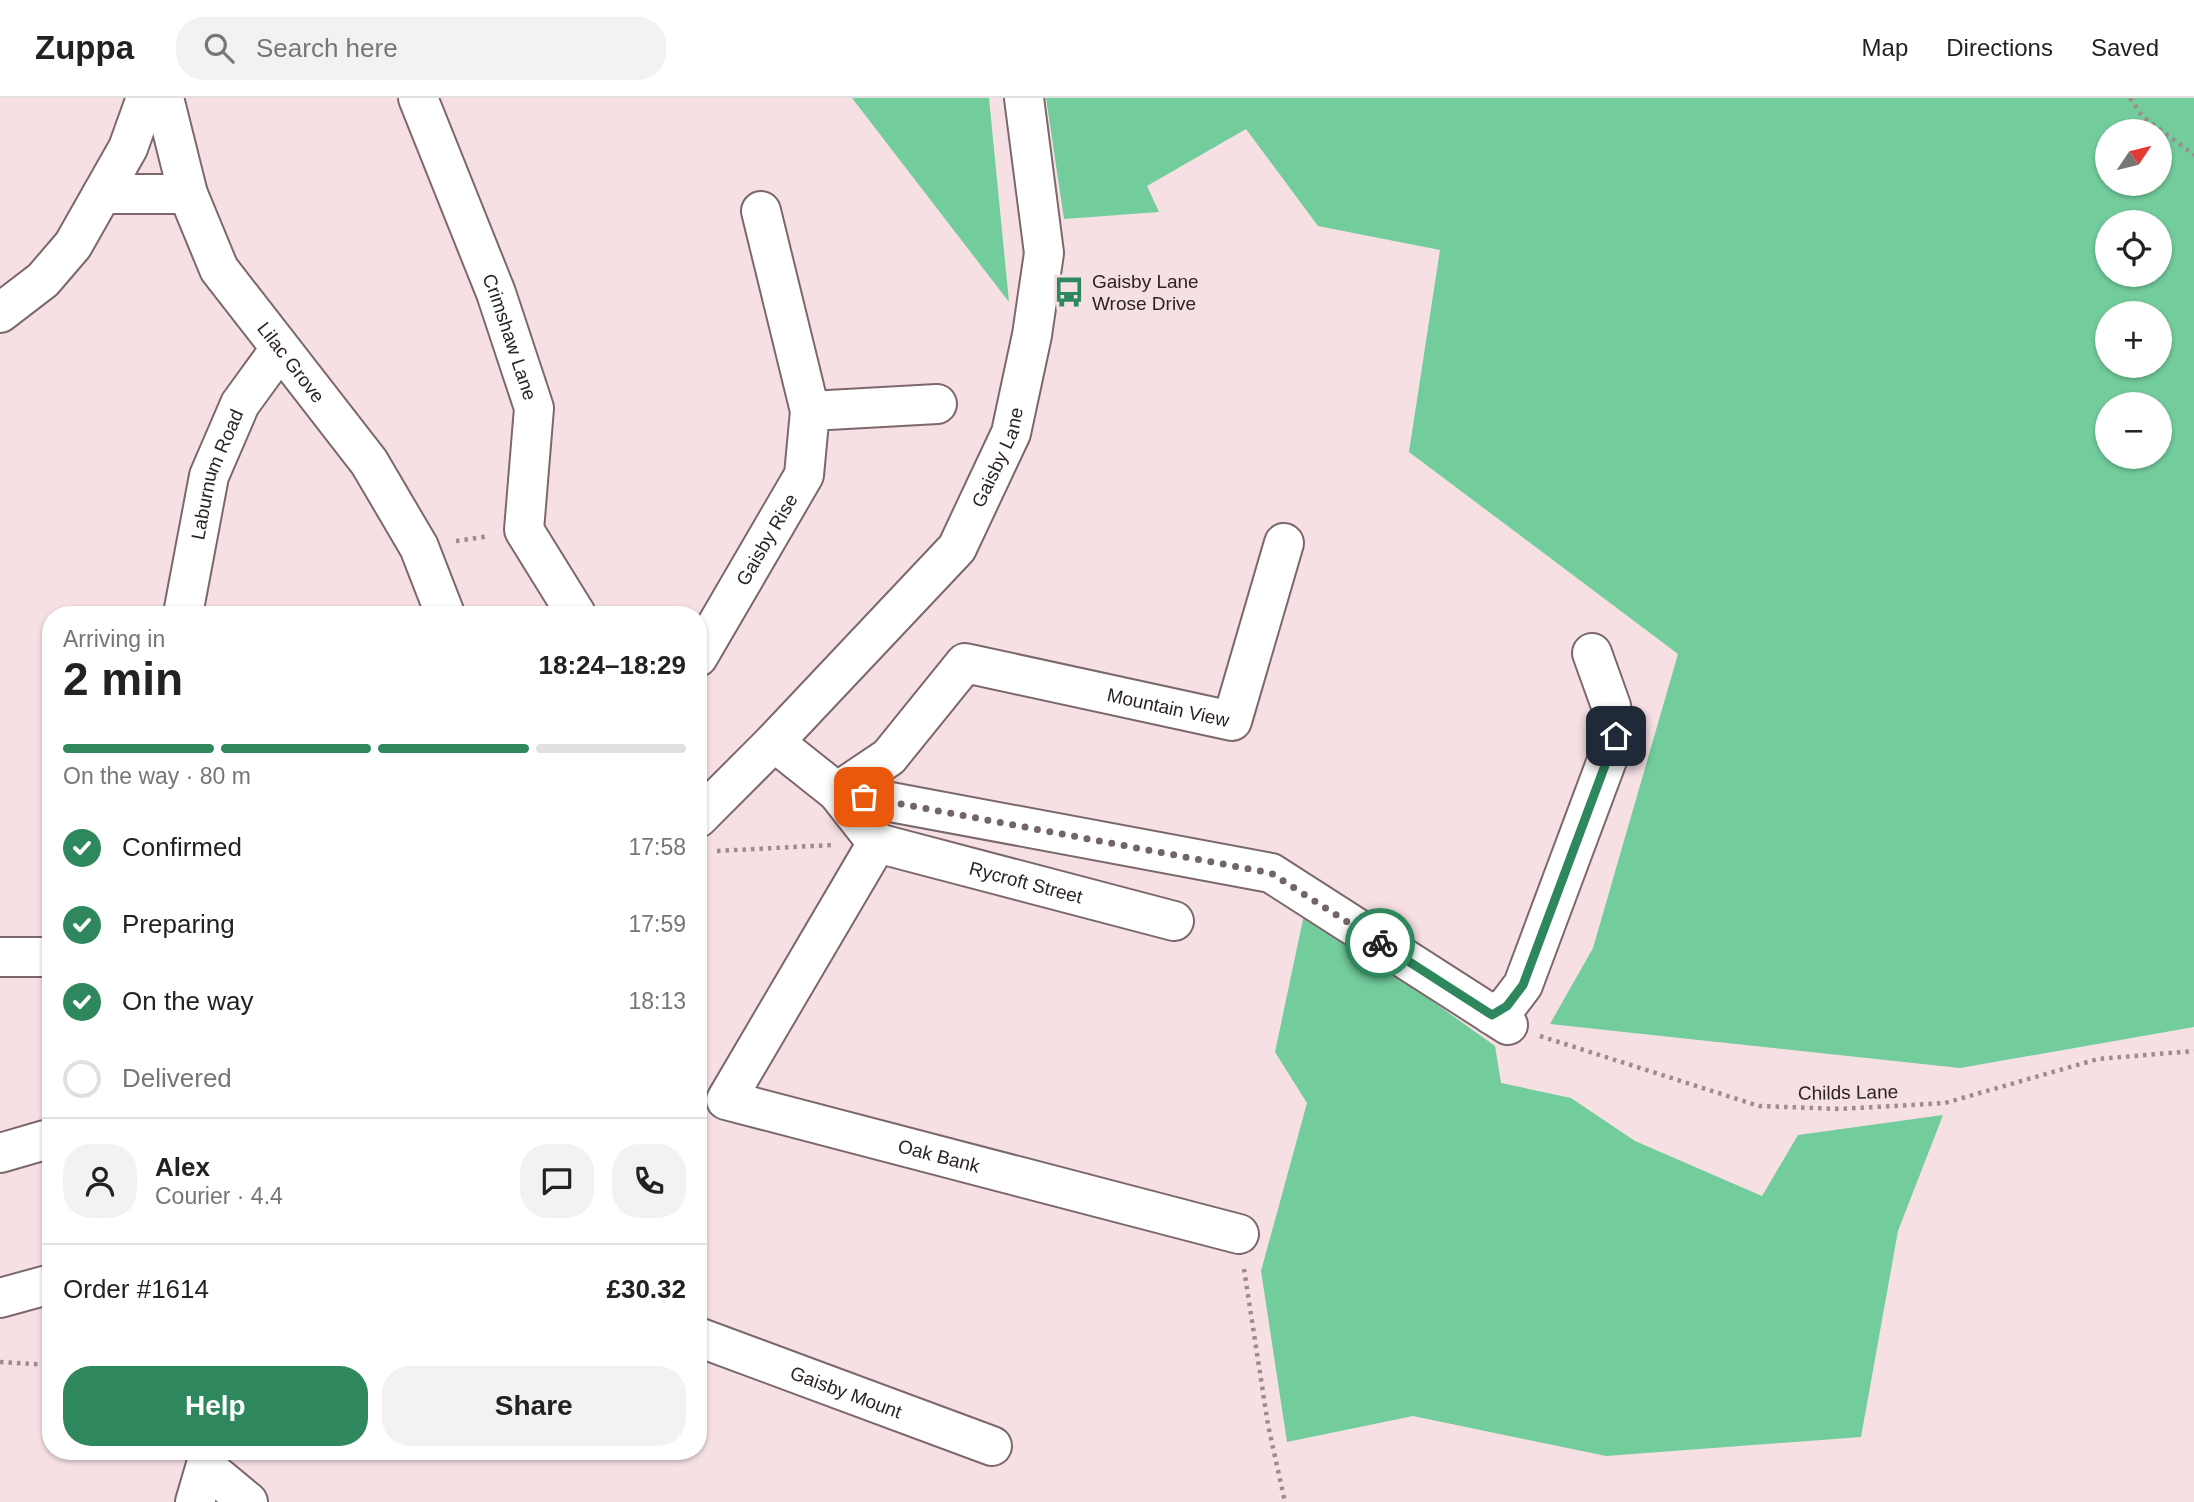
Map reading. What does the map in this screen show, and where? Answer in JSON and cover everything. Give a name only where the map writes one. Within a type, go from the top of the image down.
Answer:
[{"type":"street","points":[[0,313],[43,280],[73,245],[128,148],[146,98]]},
{"type":"street","name":"Lilac Grove","points":[[164,98],[188,194],[219,269],[369,462],[419,547],[441,606]]},
{"type":"street","name":"Crimshaw Lane","points":[[418,98],[496,293],[534,408],[524,530]]},
{"type":"street","name":"Gaisby Lane","points":[[707,830],[774,742],[957,548],[1011,433],[1032,335],[1044,253],[1024,98]]},
{"type":"street","points":[[102,194],[188,194]]},
{"type":"street","name":"Gaisby Rise","points":[[707,642],[804,475],[810,411],[761,211]]},
{"type":"street","name":"Laburnum Road","points":[[185,606],[209,476],[240,404],[280,348]]},
{"type":"street","points":[[810,411],[937,404]]},
{"type":"street","points":[[524,530],[571,606]]},
{"type":"street","name":"Mountain View","points":[[837,792],[889,757],[965,663],[1232,721],[1284,543]]},
{"type":"street","points":[[837,792],[1271,873],[1500,1020],[1523,985],[1616,736],[1611,706],[1592,653]]},
{"type":"street","points":[[774,742],[837,792],[877,843]]},
{"type":"street","name":"Rycroft Street","points":[[877,843],[1174,921]]},
{"type":"street","name":"Oak Bank","points":[[877,843],[726,1100],[1239,1234]]},
{"type":"street","points":[[0,957],[42,957]]},
{"type":"street","points":[[0,1153],[42,1148]]},
{"type":"street","points":[[0,1298],[42,1286]]},
{"type":"street","name":"Gaisby Mount","points":[[707,1340],[992,1446]]},
{"type":"street","points":[[204,1474],[248,1502]]},
{"type":"path","points":[[2130,98],[2142,116],[2194,156]]},
{"type":"path","points":[[419,547],[524,530]]},
{"type":"path","points":[[707,835],[877,843]]},
{"type":"path","name":"Childs Lane","points":[[1500,1020],[1759,1106],[1840,1109],[1945,1103],[2098,1059],[2194,1051]]},
{"type":"path","points":[[1239,1234],[1268,1425],[1285,1502]]},
{"type":"path","points":[[0,1363],[42,1365]]},
{"type":"green space","points":[[852,98],[989,98],[1009,302]]},
{"type":"green space","points":[[1046,98],[2194,98],[2194,1027],[1960,1068],[1550,1024],[1593,948],[1678,654],[1409,452],[1440,250],[1318,226],[1246,129],[1147,186],[1159,212],[1064,219]]},
{"type":"green space","points":[[1305,910],[1495,1046],[1501,1083],[1571,1098],[1635,1141],[1762,1196],[1798,1135],[1943,1115],[1898,1231],[1861,1437],[1606,1456],[1413,1416],[1287,1442],[1261,1271],[1307,1103],[1275,1052]]},
{"type":"way so far","points":[[864,797],[1271,873],[1380,943]]},
{"type":"place","name":"Gaisby Lane Wrose Drive","points":[[1069,292]]},
{"type":"route","points":[[1380,943],[1492,1015],[1507,1006],[1523,985],[1616,736]]}]
